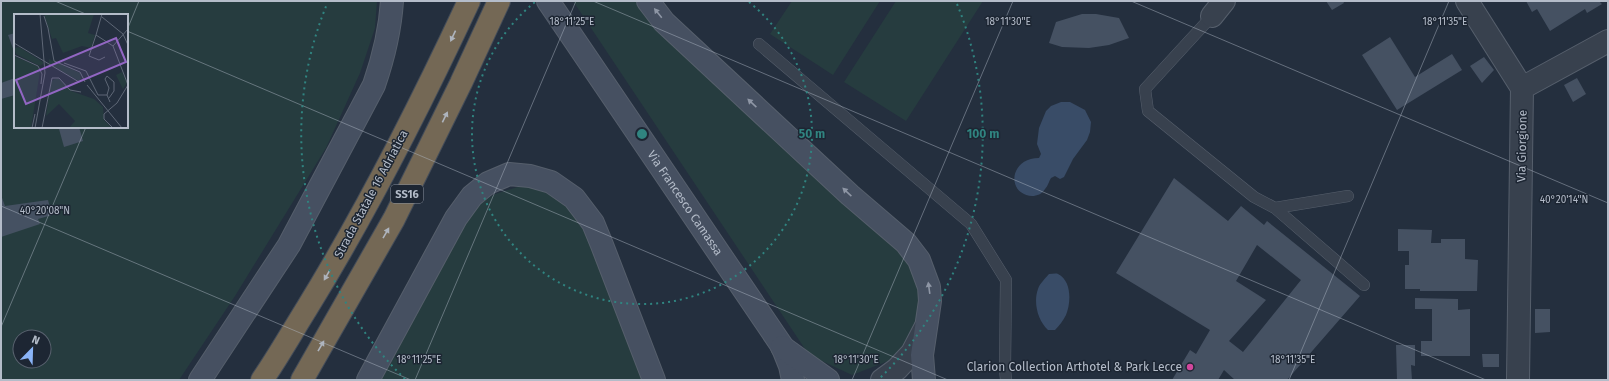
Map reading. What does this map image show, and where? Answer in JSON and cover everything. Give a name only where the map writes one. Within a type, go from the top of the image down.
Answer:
[{"type":"highway","name":"Strada Statale 16 Adriatica","points":[[262,380],[326,277],[370,199],[436,70],[469,1]]},
{"type":"highway","name":"SS16","points":[[302,380],[394,219],[461,83],[499,1]]},
{"type":"street","points":[[200,380],[289,245],[374,85],[391,26],[392,1]]},
{"type":"street","name":"Via Francesco Camassa","points":[[548,1],[782,346],[790,366],[793,380]]},
{"type":"street","points":[[648,1],[664,22],[855,200],[906,243],[926,274],[930,287],[930,301],[922,355],[924,380]]},
{"type":"street","points":[[1467,1],[1522,88],[1608,41]]},
{"type":"street","name":"Via Giorgione","points":[[1518,380],[1522,88]]},
{"type":"street","points":[[368,380],[456,218],[472,196],[488,183],[509,174],[530,176],[551,182],[574,198],[593,223],[654,380]]},
{"type":"street","points":[[882,380],[897,369],[912,353],[926,327]]},
{"type":"street","name":"Via Francesco Camassa","points":[[782,346],[828,380]]},
{"type":"lane","points":[[1218,8],[1145,89],[1148,110],[1254,197],[1275,208],[1364,285]]},
{"type":"lane","points":[[759,44],[971,224],[1006,280],[1006,380]]},
{"type":"lane","points":[[1275,208],[1348,196]]},
{"type":"green space","points":[[1,1],[377,1],[375,28],[360,73],[326,148],[235,296],[179,380],[1,380]]},
{"type":"green space","points":[[573,1],[638,1],[896,246],[919,276],[922,314],[912,336],[896,358],[852,375],[809,355]]},
{"type":"green space","points":[[792,1],[880,1],[833,75],[770,34]]},
{"type":"green space","points":[[896,1],[983,1],[906,121],[844,82]]},
{"type":"green space","points":[[524,185],[554,192],[579,216],[644,380],[376,380],[475,207],[495,194]]},
{"type":"water","points":[[1061,102],[1070,102],[1085,110],[1091,122],[1087,140],[1073,159],[1064,177],[1060,179],[1055,176],[1051,178],[1044,191],[1038,195],[1032,196],[1024,194],[1018,189],[1014,176],[1017,169],[1022,164],[1029,160],[1039,158],[1041,154],[1037,144],[1039,128],[1046,111],[1051,106]]},
{"type":"water","points":[[1049,274],[1057,274],[1063,277],[1069,293],[1068,310],[1061,323],[1055,330],[1048,330],[1044,326],[1039,317],[1036,306],[1038,289]]},
{"type":"building","points":[[1326,1],[1343,1],[1344,3],[1332,10]]},
{"type":"building","points":[[1526,1],[1599,1],[1602,4],[1587,13],[1585,9],[1550,31],[1537,9],[1532,12]]},
{"type":"building","points":[[1082,14],[1096,14],[1119,18],[1129,38],[1109,45],[1089,48],[1062,47],[1049,43],[1056,22]]},
{"type":"building","points":[[14,33],[14,51],[8,35]]},
{"type":"building","points":[[1390,37],[1415,77],[1452,54],[1462,70],[1397,110],[1362,55]]},
{"type":"building","points":[[1484,57],[1494,70],[1482,83],[1470,66]]},
{"type":"building","points":[[14,78],[14,95],[1,99],[1,83]]},
{"type":"building","points":[[1577,78],[1586,94],[1573,102],[1564,85]]},
{"type":"building","points":[[79,128],[83,141],[64,147],[59,129]]},
{"type":"building","points":[[1174,178],[1228,221],[1241,206],[1264,225],[1267,221],[1360,296],[1287,380],[1235,380],[1224,370],[1218,380],[1172,380],[1190,350],[1196,354],[1210,330],[1116,273]],"holes":[[[1257,245],[1301,280],[1243,352],[1229,341],[1266,300],[1236,281]]]},
{"type":"building","points":[[1,195],[5,206],[48,200],[52,215],[38,219],[40,224],[1,237]]},
{"type":"building","points":[[1398,229],[1432,230],[1431,243],[1441,243],[1441,239],[1465,239],[1465,259],[1478,260],[1477,291],[1420,291],[1420,289],[1405,289],[1405,265],[1409,265],[1409,251],[1398,251]]},
{"type":"building","points":[[1415,298],[1458,299],[1458,310],[1470,309],[1470,356],[1421,356],[1421,341],[1432,341],[1432,309],[1415,309]]},
{"type":"building","points":[[1535,309],[1550,309],[1550,332],[1535,333]]},
{"type":"building","points":[[1396,345],[1415,345],[1415,366],[1411,365],[1412,380],[1397,380]]},
{"type":"building","points":[[1482,354],[1499,354],[1499,367],[1483,367]]},
{"type":"place","name":"Clarion Collection Arthotel & Park Lecce","points":[[1190,367]]}]
